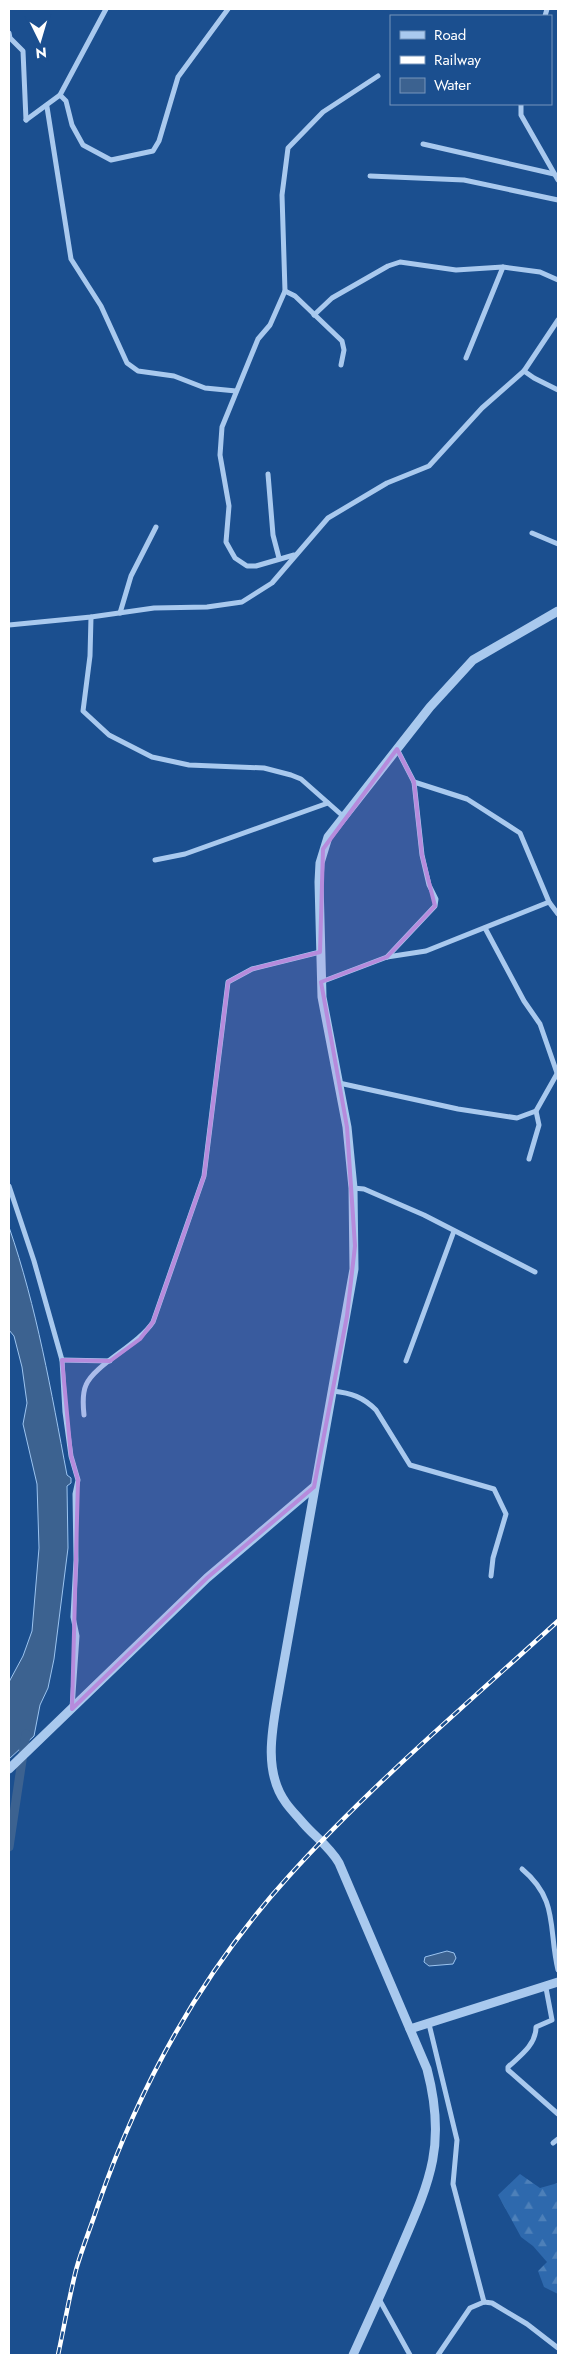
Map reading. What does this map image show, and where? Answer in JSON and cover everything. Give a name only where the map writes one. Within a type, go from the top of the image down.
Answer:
[{"type":"street","points":[[9,34],[10,38],[23,51],[26,120],[47,107],[60,95],[106,9]]},
{"type":"street","points":[[60,95],[66,101],[72,125],[83,145],[111,160],[153,151],[158,141],[178,77],[226,10]]},
{"type":"street","points":[[295,555],[256,566],[247,566],[235,558],[226,542],[229,506],[222,467],[220,442],[222,427],[258,339],[270,325],[285,291],[282,195],[288,148],[323,112],[378,76]]},
{"type":"street","points":[[521,105],[521,115],[558,180]]},
{"type":"street","points":[[47,107],[71,259],[101,306],[127,362],[138,371],[174,376],[204,388],[236,391]]},
{"type":"street","points":[[423,144],[554,174]]},
{"type":"street","points":[[370,176],[464,180],[558,200]]},
{"type":"street","points":[[314,315],[332,298],[388,266],[400,262],[456,270],[503,268],[540,272],[558,280]]},
{"type":"street","points":[[466,358],[503,268]]},
{"type":"street","points":[[285,291],[295,296],[344,344],[341,365]]},
{"type":"street","points":[[9,625],[91,618],[154,608],[207,607],[242,602],[272,583],[328,518],[387,483],[429,466],[482,408],[524,371],[558,320]]},
{"type":"street","points":[[524,371],[558,390]]},
{"type":"street","points":[[268,474],[274,535],[279,558]]},
{"type":"street","points":[[120,613],[130,576],[156,527]]},
{"type":"street","points":[[532,533],[558,544]]},
{"type":"street","points":[[353,2355],[379,2300],[426,2189],[434,2156],[435,2123],[431,2087],[410,2029],[339,1863],[332,1850],[305,1825],[286,1802],[272,1766],[272,1734],[354,1269],[353,1188],[347,1126],[321,982],[320,864],[328,838],[430,707],[473,660],[558,611]]},
{"type":"street","points":[[91,618],[90,656],[83,711],[109,735],[152,757],[189,765],[264,768],[291,775],[301,779],[344,817]]},
{"type":"street","points":[[387,956],[435,906],[436,899],[429,885],[422,855],[414,782],[397,749]]},
{"type":"street","points":[[414,782],[467,799],[520,833],[549,902],[558,914]]},
{"type":"street","points":[[155,860],[184,854],[328,803]]},
{"type":"street","points":[[321,982],[387,956],[426,951],[549,902]]},
{"type":"street","points":[[484,928],[524,1001],[540,1024],[557,1072],[536,1111],[539,1126],[529,1159]]},
{"type":"street","points":[[84,1416],[83,1401],[86,1385],[94,1374],[140,1339],[153,1322],[204,1176],[228,982],[252,969],[320,952]]},
{"type":"street","points":[[339,1083],[458,1109],[517,1118],[536,1111]]},
{"type":"street","points":[[9,1186],[34,1262],[62,1360],[65,1412],[71,1456],[78,1480],[75,1494],[76,1560],[73,1616],[77,1636],[72,1709]]},
{"type":"street","points":[[353,1188],[364,1189],[454,1231],[535,1272]]},
{"type":"street","points":[[406,1361],[454,1231]]},
{"type":"street","points":[[62,1360],[110,1361]]},
{"type":"street","points":[[333,1391],[358,1396],[376,1410],[410,1465],[494,1489],[506,1514],[493,1558],[491,1576]]},
{"type":"street","points":[[9,1769],[207,1578],[314,1488]]},
{"type":"street","points":[[522,1869],[534,1879],[546,1897],[558,1970]]},
{"type":"street","points":[[410,2029],[546,1988],[558,1982]]},
{"type":"street","points":[[546,1988],[552,2020],[536,2027],[536,2033],[529,2047],[508,2067],[508,2070],[558,2114]]},
{"type":"street","points":[[429,2024],[457,2140],[453,2184],[484,2302]]},
{"type":"street","points":[[553,2143],[558,2139]]},
{"type":"street","points":[[379,2300],[410,2355]]},
{"type":"street","points":[[438,2355],[470,2308],[484,2302],[492,2303],[527,2324],[558,2348]]},
{"type":"highlighted area","points":[[397,749],[414,782],[422,855],[435,906],[387,957],[321,982],[347,1127],[355,1246],[347,1316],[314,1487],[207,1578],[72,1709],[78,1480],[71,1456],[62,1360],[110,1361],[140,1339],[153,1322],[204,1176],[228,982],[252,969],[320,952],[323,849]]},
{"type":"green space","points":[[520,2174],[540,2188],[558,2183],[558,2294],[544,2287],[538,2271],[547,2262],[533,2246],[521,2237],[498,2195]]},
{"type":"water","points":[[9,1227],[28,1288],[49,1381],[67,1475],[71,1478],[71,1483],[67,1486],[68,1548],[54,1659],[48,1688],[40,1705],[34,1736],[9,1759],[9,1682],[23,1656],[32,1631],[39,1548],[37,1484],[23,1424],[27,1403],[22,1367],[14,1336],[9,1330]]},
{"type":"water","points":[[447,1951],[454,1953],[456,1958],[453,1964],[429,1966],[424,1962],[425,1957]]},
{"type":"waterway","points":[[9,1847],[26,1734]]},
{"type":"railway","points":[[58,2355],[78,2262],[133,2116],[177,2031],[229,1950],[289,1876],[353,1809],[558,1621]]}]
